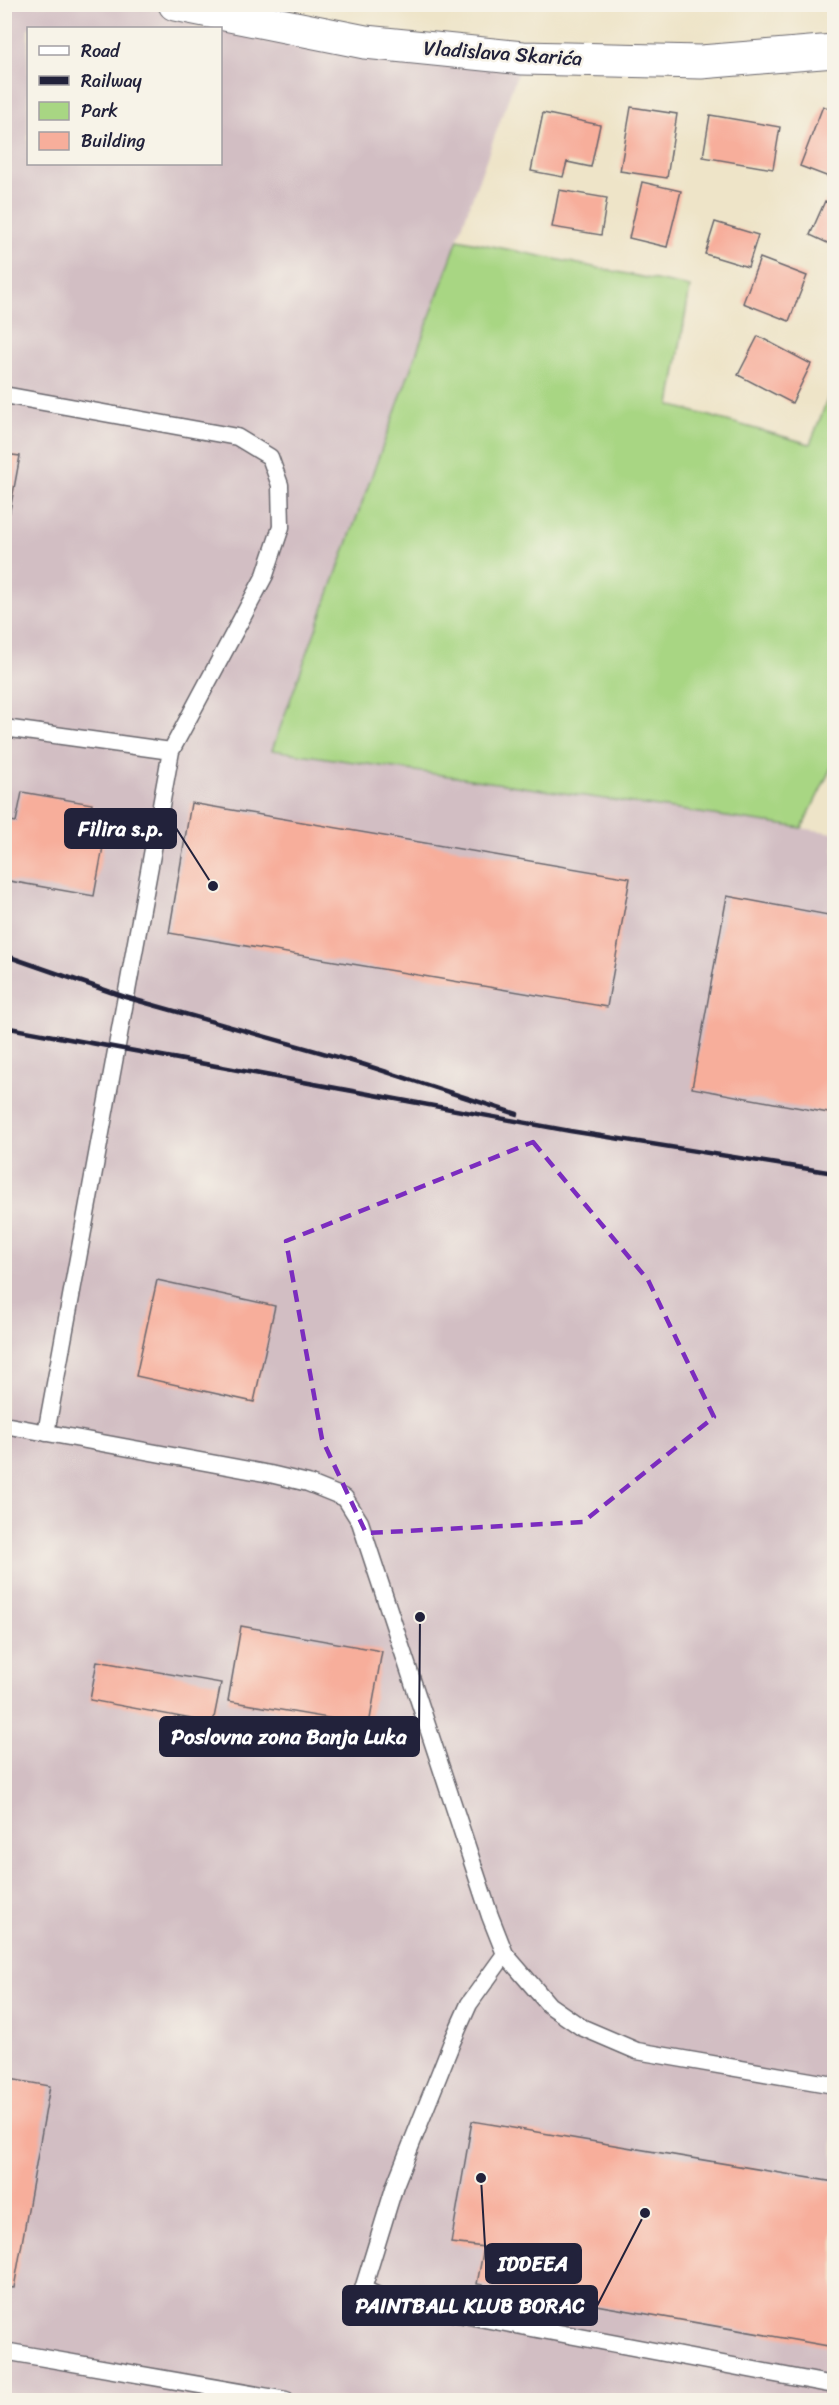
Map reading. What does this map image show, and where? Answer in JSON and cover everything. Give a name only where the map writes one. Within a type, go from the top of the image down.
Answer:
[{"type":"street","name":"Vladislava Skarića","points":[[175,4],[365,42],[523,58],[700,62],[834,51]]},
{"type":"lane","points":[[4,395],[237,437],[270,457],[280,485],[281,527],[265,575],[171,751],[46,1433]]},
{"type":"lane","points":[[4,728],[171,751]]},
{"type":"lane","points":[[4,1425],[270,1474],[308,1483],[345,1498],[360,1522],[490,1917],[506,1954],[549,2005],[581,2027],[637,2051],[834,2085]]},
{"type":"lane","points":[[506,1954],[469,2004],[452,2042],[395,2185],[363,2289],[390,2301],[834,2385]]},
{"type":"lane","points":[[4,2351],[286,2400]]},
{"type":"highlighted area","points":[[533,1142],[648,1280],[714,1417],[583,1522],[366,1533],[322,1439],[286,1241]]},
{"type":"shaded area","points":[[5,5],[175,5],[523,58],[272,750],[834,833],[834,2400],[5,2400]]},
{"type":"green space","points":[[458,239],[690,287],[670,405],[810,444],[834,383],[834,762],[802,828],[272,750]]},
{"type":"building","points":[[823,106],[834,111],[834,179],[800,166]]},
{"type":"building","points":[[631,107],[677,114],[667,178],[620,171]]},
{"type":"building","points":[[543,113],[600,125],[591,167],[567,162],[563,177],[531,171]]},
{"type":"building","points":[[710,115],[780,127],[773,169],[703,157]]},
{"type":"building","points":[[642,182],[681,191],[667,247],[629,238]]},
{"type":"building","points":[[559,190],[607,198],[601,235],[552,227]]},
{"type":"building","points":[[825,201],[834,206],[834,246],[810,235]]},
{"type":"building","points":[[715,222],[758,235],[748,267],[705,254]]},
{"type":"building","points":[[760,258],[807,276],[789,321],[743,303]]},
{"type":"building","points":[[758,336],[811,364],[792,403],[738,375]]},
{"type":"building","points":[[4,454],[20,456],[6,532],[4,532]]},
{"type":"building","points":[[22,792],[92,804],[87,832],[105,836],[94,896],[4,880],[4,820],[16,822]]},
{"type":"building","points":[[191,803],[630,878],[607,1007],[169,933]]},
{"type":"building","points":[[727,896],[834,916],[834,1114],[692,1088]]},
{"type":"building","points":[[157,1280],[275,1306],[254,1402],[136,1376]]},
{"type":"building","points":[[241,1626],[382,1651],[369,1725],[228,1701]]},
{"type":"building","points":[[97,1661],[221,1683],[213,1723],[90,1700]]},
{"type":"building","points":[[4,2078],[50,2086],[14,2288],[4,2287]]},
{"type":"building","points":[[472,2121],[834,2182],[834,2347],[477,2284],[484,2247],[451,2243]]},
{"type":"railway","points":[[4,955],[125,997],[362,1064],[517,1114]]},
{"type":"railway","points":[[4,1027],[570,1131],[834,1173]]},
{"type":"place","name":"Filira s.p.","points":[[213,886]]},
{"type":"place","name":"Poslovna zona Banja Luka","points":[[420,1617]]},
{"type":"place","name":"IDDEEA","points":[[481,2178]]},
{"type":"place","name":"PAINTBALL KLUB BORAC","points":[[645,2213]]}]
